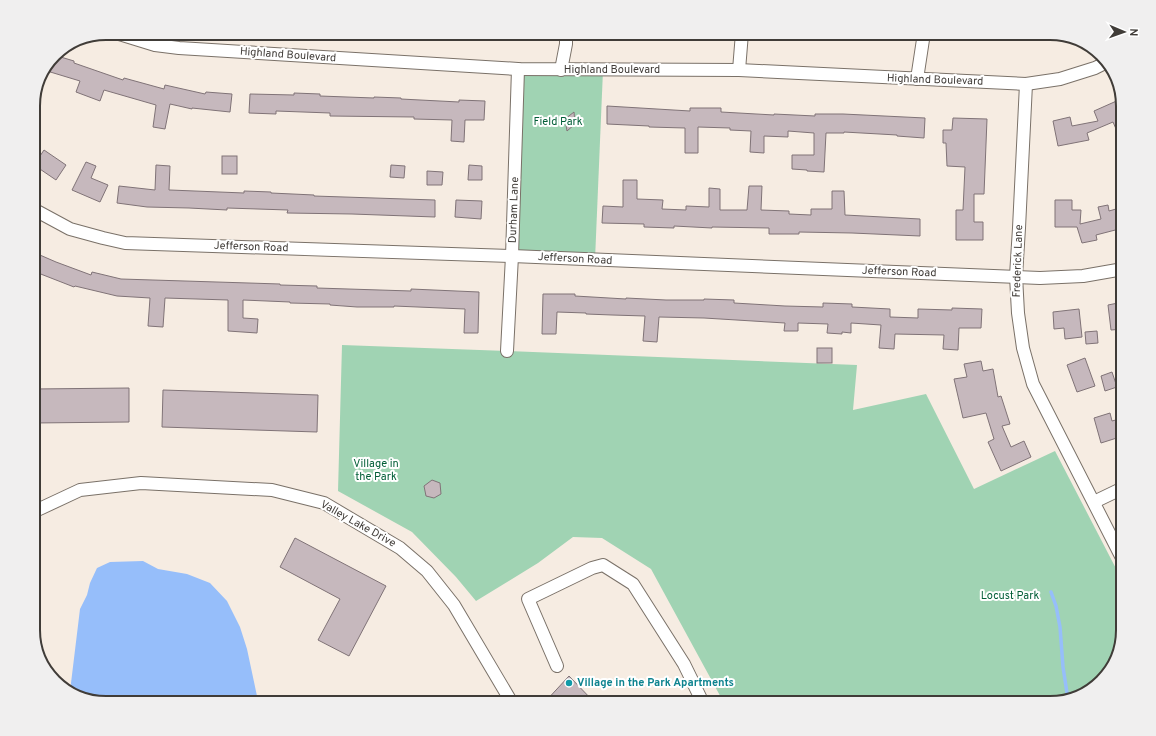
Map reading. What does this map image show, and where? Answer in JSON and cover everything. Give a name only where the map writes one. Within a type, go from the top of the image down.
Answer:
[{"type":"street","name":"Highland Boulevard","points":[[137,40],[155,46],[179,48],[518,69],[739,70],[1026,84],[1060,79],[1096,68],[1101,65]]},
{"type":"street","points":[[561,70],[566,40]]},
{"type":"street","points":[[739,70],[741,40]]},
{"type":"street","points":[[918,79],[923,40]]},
{"type":"street","name":"Durham Lane","points":[[507,351],[512,256],[518,69]]},
{"type":"street","name":"Frederick Lane","points":[[1026,84],[1016,276],[1018,313],[1023,348],[1033,384],[1116,546]]},
{"type":"street","name":"Jefferson Road","points":[[40,213],[70,229],[125,243],[512,256],[1040,278],[1084,276],[1116,270]]},
{"type":"street","name":"Valley Lake Drive","points":[[40,509],[80,490],[141,483],[272,490],[324,503],[400,548],[428,571],[454,604],[508,696]]},
{"type":"street","points":[[1094,502],[1116,491]]},
{"type":"street","points":[[557,666],[528,599],[592,568],[603,565],[633,584],[684,664],[700,696]]},
{"type":"green space","name":"Field Park","points":[[518,69],[603,70],[595,260],[512,256]]},
{"type":"green space","points":[[342,345],[857,365],[853,410],[926,394],[974,489],[1055,451],[1116,569],[1115,643],[1113,651],[1105,667],[1097,677],[1076,691],[1067,694],[1050,696],[720,696],[651,569],[602,538],[573,537],[538,563],[476,601],[456,577],[412,532],[338,491]]},
{"type":"water","points":[[143,561],[158,569],[187,574],[210,583],[227,601],[240,627],[247,649],[257,696],[106,696],[89,694],[71,686],[80,609],[97,568],[110,562]]},
{"type":"building","points":[[61,57],[123,80],[124,78],[164,89],[165,85],[205,94],[206,92],[232,94],[230,112],[192,109],[170,104],[165,129],[153,127],[156,105],[104,90],[100,101],[76,92],[80,81],[50,72]]},
{"type":"building","points":[[294,93],[320,94],[320,96],[401,98],[459,102],[459,100],[485,101],[484,120],[465,120],[464,142],[451,141],[452,120],[414,119],[414,117],[330,116],[330,113],[276,111],[276,114],[249,113],[250,94],[294,95]]},
{"type":"building","points":[[1115,101],[1116,129],[1113,122],[1087,133],[1089,140],[1058,146],[1053,121],[1070,117],[1072,126],[1098,121],[1094,111]]},
{"type":"building","points":[[607,106],[690,111],[690,108],[721,108],[721,112],[774,115],[815,116],[815,114],[843,114],[925,118],[924,138],[844,132],[826,133],[824,172],[807,171],[792,169],[792,155],[814,155],[814,133],[788,131],[788,137],[764,136],[764,153],[750,152],[751,131],[730,130],[730,128],[698,127],[698,153],[685,153],[685,128],[607,124]]},
{"type":"building","points":[[574,112],[575,124],[567,131],[565,119]]},
{"type":"building","points":[[953,118],[987,119],[984,194],[974,194],[974,222],[983,222],[983,240],[956,240],[956,210],[963,210],[965,167],[947,166],[946,143],[943,143],[943,130],[952,130]]},
{"type":"building","points":[[44,150],[66,165],[56,180],[40,169],[40,156]]},
{"type":"building","points":[[222,156],[237,156],[237,174],[222,174]]},
{"type":"building","points":[[86,162],[96,166],[91,178],[108,185],[100,202],[72,190]]},
{"type":"building","points":[[156,165],[170,166],[169,190],[244,193],[244,191],[271,192],[314,196],[435,200],[435,217],[287,213],[288,210],[227,208],[227,210],[147,207],[117,203],[119,186],[155,190]]},
{"type":"building","points":[[391,165],[405,166],[404,178],[390,177]]},
{"type":"building","points":[[469,165],[482,166],[482,180],[468,180]]},
{"type":"building","points":[[427,171],[443,172],[442,185],[427,185]]},
{"type":"building","points":[[623,180],[637,180],[637,199],[663,200],[662,209],[686,210],[686,206],[709,207],[709,188],[720,189],[720,210],[747,210],[749,186],[762,186],[761,210],[789,211],[789,214],[811,215],[811,209],[832,209],[832,191],[844,191],[845,215],[920,219],[920,236],[799,232],[799,234],[769,234],[769,228],[674,226],[674,228],[644,227],[644,224],[602,223],[603,206],[623,207]]},
{"type":"building","points":[[456,200],[482,201],[481,219],[455,217]]},
{"type":"building","points":[[1055,200],[1072,200],[1072,210],[1081,210],[1080,224],[1101,219],[1098,207],[1108,205],[1109,211],[1116,209],[1116,230],[1096,235],[1097,240],[1082,243],[1077,227],[1055,227]]},
{"type":"building","points":[[40,255],[91,275],[92,272],[121,279],[280,284],[317,286],[317,288],[411,291],[411,289],[479,292],[478,333],[464,333],[465,309],[394,306],[357,307],[330,304],[243,300],[243,318],[258,319],[257,333],[228,331],[228,300],[165,298],[163,327],[148,326],[150,298],[117,296],[74,287],[40,274]]},
{"type":"building","points":[[543,294],[575,294],[575,296],[626,299],[734,300],[734,303],[785,306],[823,307],[823,303],[852,304],[852,307],[890,309],[890,317],[918,318],[918,309],[982,309],[981,328],[959,328],[958,350],[943,349],[944,335],[895,334],[894,349],[879,348],[881,325],[851,323],[851,333],[842,332],[842,334],[827,333],[828,324],[798,323],[798,331],[784,331],[785,323],[659,317],[657,342],[643,341],[645,316],[557,312],[556,334],[542,334]]},
{"type":"building","points":[[1116,303],[1116,330],[1111,330],[1108,305]]},
{"type":"building","points":[[1079,309],[1082,337],[1065,339],[1064,328],[1054,329],[1053,312]]},
{"type":"building","points":[[1097,331],[1098,343],[1086,344],[1085,332]]},
{"type":"building","points":[[817,348],[832,348],[832,363],[817,363]]},
{"type":"building","points":[[1085,358],[1095,386],[1077,392],[1067,365]]},
{"type":"building","points":[[981,361],[983,371],[993,369],[998,397],[1001,396],[1010,424],[1002,426],[1011,447],[1024,441],[1031,457],[1001,471],[988,442],[994,439],[986,413],[963,418],[954,379],[967,377],[964,364]]},
{"type":"building","points":[[1112,372],[1116,387],[1105,391],[1101,376]]},
{"type":"building","points":[[129,388],[129,422],[40,423],[40,389]]},
{"type":"building","points":[[163,390],[318,395],[317,432],[162,427]]},
{"type":"building","points":[[1110,413],[1112,421],[1116,420],[1116,438],[1101,443],[1094,418]]},
{"type":"building","points":[[432,480],[440,483],[441,494],[434,498],[426,496],[424,486]]},
{"type":"building","points":[[295,538],[386,586],[349,656],[318,640],[340,599],[280,567]]},
{"type":"building","points":[[569,676],[588,696],[550,696]]},
{"type":"waterway","points":[[1051,592],[1056,606],[1060,627],[1063,667],[1068,694]]},
{"type":"place","name":"Village in the Park Apartments","points":[[569,683]]},
{"type":"park label","name":"Village in the Park","points":[[376,470]]},
{"type":"park label","name":"Locust Park","points":[[1010,596]]}]
